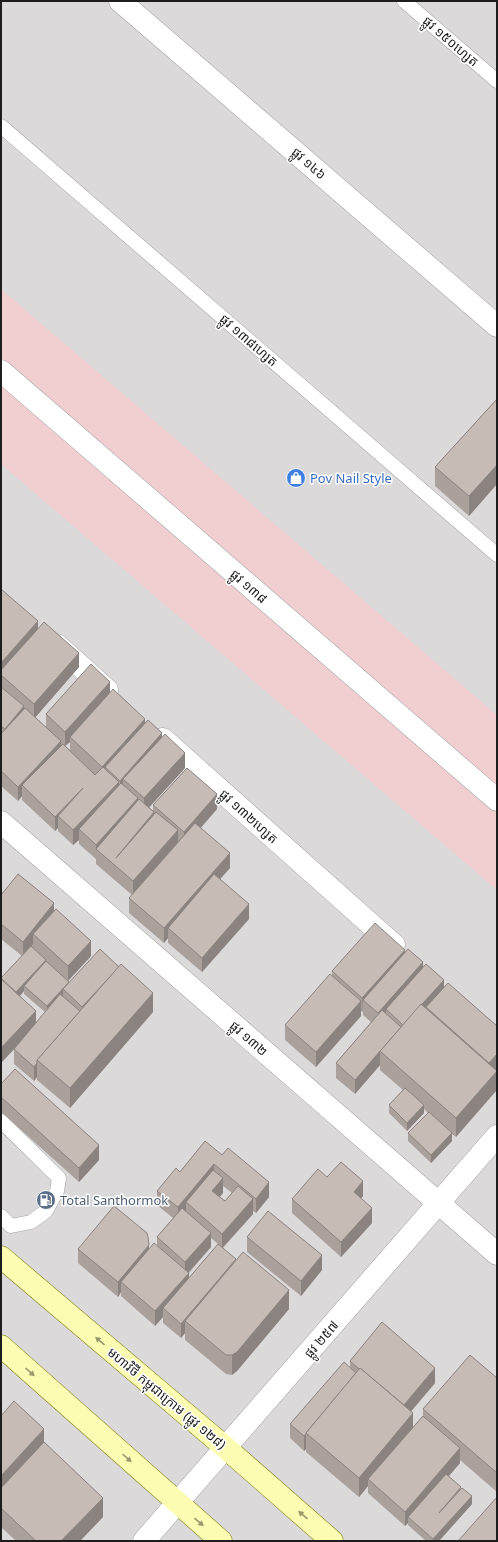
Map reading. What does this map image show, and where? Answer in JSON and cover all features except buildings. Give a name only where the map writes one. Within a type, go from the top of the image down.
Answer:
[{"type":"main road","name":"មហាវិថី កម្ពុជាក្រោម (ផ្លូវ ១២៨)","points":[[1,1257],[226,1448],[332,1541]]},
{"type":"main road","points":[[1,1346],[221,1541]]},
{"type":"street","name":"ផ្លូវ ១៤៦","points":[[120,1],[497,326]]},
{"type":"street","name":"ផ្លូវ ១៣៨","points":[[1,372],[497,800]]},
{"type":"street","points":[[43,633],[120,702]]},
{"type":"street","name":"ផ្លូវ ១៣២ហ្សេត","points":[[150,728],[407,957]]},
{"type":"street","name":"ផ្លូវ ១៣២","points":[[1,822],[497,1254]]},
{"type":"street","name":"ផ្លូវ ២៥៧","points":[[144,1541],[497,1136]]},
{"type":"lane","name":"ផ្លូវ ១៥០ហ្សេត","points":[[404,1],[497,81]]},
{"type":"lane","name":"ផ្លូវ ១៣៨ហ្សេត","points":[[1,126],[497,555]]},
{"type":"lane","points":[[1,1121],[59,1178],[57,1191],[46,1211],[31,1222],[11,1226],[1,1216]]},
{"type":"shaded area","points":[[1,1],[497,1],[497,1541],[1,1541]]},
{"type":"shaded area","points":[[1,289],[497,715],[497,890],[1,464]]},
{"type":"place","name":"Pov Nail Style","points":[[296,478]]},
{"type":"place","name":"Total Santhormok","points":[[46,1200]]}]
